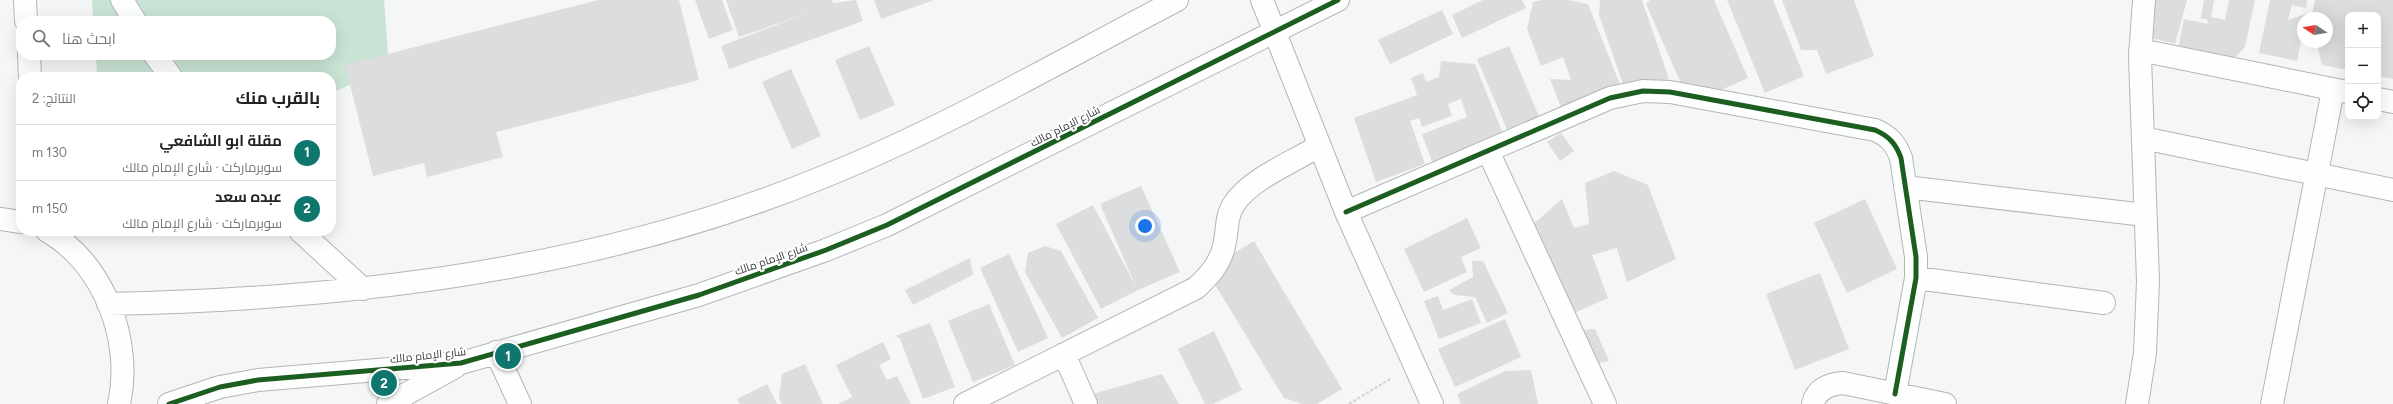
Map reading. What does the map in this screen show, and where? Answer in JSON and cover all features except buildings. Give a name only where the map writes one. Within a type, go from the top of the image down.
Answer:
[{"type":"street","points":[[25,0],[26,16]]},
{"type":"street","points":[[122,0],[132,16]]},
{"type":"street","points":[[108,304],[270,298],[363,289],[476,273],[565,257],[652,235],[738,208],[823,178],[921,134],[1177,0]]},
{"type":"street","points":[[1262,0],[1276,30],[1319,146],[1346,212],[1432,404]]},
{"type":"street","name":"شارع الإمام مالك","points":[[169,404],[220,387],[258,380],[461,363],[698,295],[833,248],[887,225],[946,197],[1338,0]]},
{"type":"street","points":[[2137,404],[2145,353],[2148,317],[2140,50],[2144,0]]},
{"type":"street","points":[[2140,50],[2341,91],[2317,174],[2272,404]]},
{"type":"street","points":[[29,60],[30,72]]},
{"type":"street","points":[[159,60],[168,72]]},
{"type":"street","points":[[1346,212],[1610,98],[1643,91],[1670,92],[1875,130],[1889,138],[1897,147],[1901,158],[1916,258],[1916,278],[1895,394]]},
{"type":"street","points":[[2381,100],[2393,102]]},
{"type":"street","points":[[2143,138],[2393,190]]},
{"type":"street","points":[[965,404],[1196,288],[1209,276],[1219,262],[1224,245],[1226,225],[1233,206],[1246,189],[1319,146]]},
{"type":"street","points":[[1488,151],[1605,404]]},
{"type":"street","points":[[1905,187],[2146,215]]},
{"type":"street","points":[[0,219],[16,221]]},
{"type":"street","points":[[56,236],[78,254],[93,272],[108,304],[118,335],[122,368],[119,404]]},
{"type":"street","points":[[305,236],[363,289]]},
{"type":"street","points":[[1916,278],[2104,303]]},
{"type":"street","points":[[496,352],[520,404]]},
{"type":"street","points":[[1064,354],[1086,404]]},
{"type":"street","points":[[388,404],[461,363]]},
{"type":"street","points":[[1813,404],[1819,392],[1834,384],[1945,404]]},
{"type":"path","points":[[1349,404],[1414,365]]},
{"type":"green space","points":[[92,0],[384,0],[389,68],[336,91],[336,72],[97,72],[96,60],[336,60],[336,16],[93,16]]},
{"type":"cycle path","points":[[169,404],[220,387],[258,380],[461,363],[699,295],[826,250],[887,225],[1338,0]]},
{"type":"cycle path","points":[[1346,212],[1610,98],[1643,91],[1670,92],[1875,130],[1891,141],[1901,158],[1916,257],[1916,278],[1895,394]]},
{"type":"place","name":"مقلة ابو الشافعي","points":[[508,356]]},
{"type":"place","name":"عبده سعد","points":[[384,383]]}]
